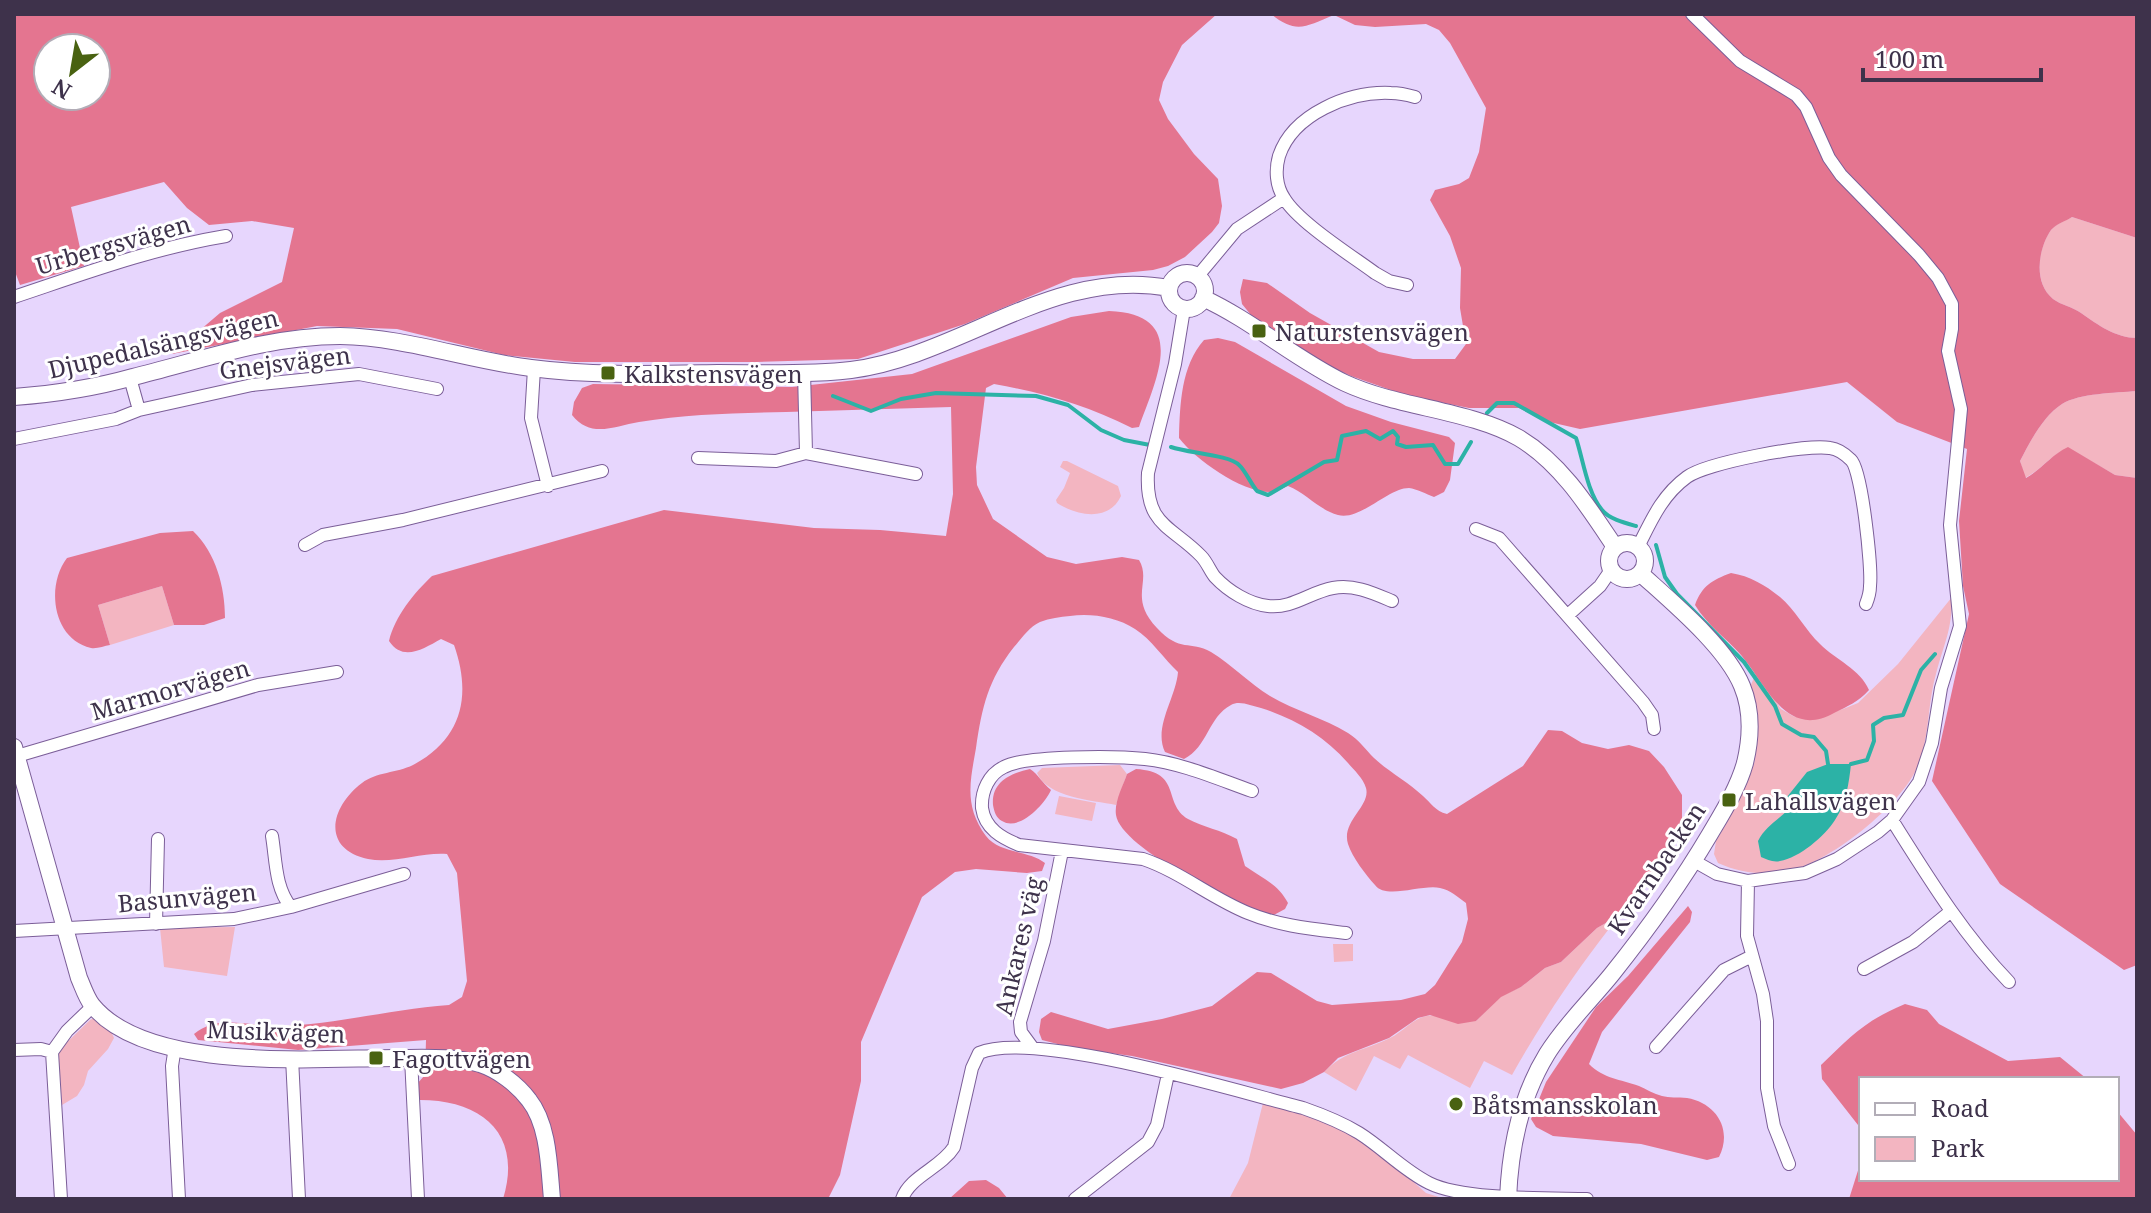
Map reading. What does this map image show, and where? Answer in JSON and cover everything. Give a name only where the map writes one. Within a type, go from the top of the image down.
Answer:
[{"type":"street","points":[[1692,14],[1740,61],[1796,95],[1806,107],[1829,158],[1841,175],[1919,255],[1945,288],[1952,304],[1948,351],[1961,409],[1950,525],[1959,637],[1941,688],[1926,768],[1919,782],[1892,820],[1837,859],[1805,873],[1748,881],[1717,874],[1694,861]]},
{"type":"street","points":[[1407,285],[1389,281],[1375,273],[1327,238],[1284,198],[1276,172],[1290,134],[1333,104],[1390,92],[1415,97]]},
{"type":"street","points":[[1197,277],[1237,229],[1284,198]]},
{"type":"street","name":"Urbergsvägen","points":[[14,297],[186,243],[226,236]]},
{"type":"street","points":[[1188,273],[1197,277],[1204,286],[1203,298],[1196,307],[1184,309],[1172,302],[1169,288],[1178,275],[1188,273]]},
{"type":"street","name":"Djupedalsängsvägen","points":[[14,397],[76,390],[273,341],[331,336],[388,340],[534,369],[608,373],[851,370],[894,361],[1086,289],[1113,284],[1169,288]]},
{"type":"street","points":[[1203,298],[1345,383],[1379,397],[1499,429],[1520,439],[1562,474],[1615,547]]},
{"type":"street","points":[[1184,309],[1175,364],[1148,473],[1147,489],[1159,519],[1170,532],[1201,556],[1213,575],[1232,591],[1255,603],[1292,604],[1336,587],[1358,588],[1392,601]]},
{"type":"street","points":[[534,369],[531,418],[548,486]]},
{"type":"street","points":[[804,371],[806,453]]},
{"type":"street","name":"Gnejsvägen","points":[[14,439],[116,419],[139,410],[252,385],[359,374],[437,389]]},
{"type":"street","points":[[130,378],[139,410]]},
{"type":"street","points":[[1638,547],[1662,500],[1690,475],[1719,464],[1814,448],[1832,448],[1855,463],[1860,481],[1871,585],[1866,604]]},
{"type":"street","points":[[698,458],[776,461],[806,453],[916,474]]},
{"type":"street","points":[[305,545],[323,535],[403,520],[602,471]]},
{"type":"street","points":[[1476,529],[1499,538],[1568,615],[1643,702],[1652,715],[1654,729]]},
{"type":"street","points":[[1568,615],[1600,586],[1611,570],[1609,558],[1615,547],[1625,543],[1638,547],[1645,559],[1641,574],[1624,579],[1611,570]]},
{"type":"street","name":"Kvarnbacken","points":[[1508,1197],[1520,1115],[1548,1053],[1646,931],[1694,861],[1729,800],[1744,766],[1750,737],[1743,687],[1724,655],[1641,574]]},
{"type":"street","name":"Marmorvägen","points":[[16,752],[258,685],[337,672]]},
{"type":"street","points":[[16,752],[64,928],[85,993],[93,1006],[67,1031],[52,1052],[61,1199]]},
{"type":"street","name":"Ankares väg","points":[[1252,791],[1204,773],[1146,759],[1028,761],[1006,765],[997,771],[986,785],[982,808],[991,829],[1019,845],[1143,859],[1160,865],[1249,914],[1282,924],[1346,933]]},
{"type":"street","points":[[1892,820],[1950,912],[1979,951],[2009,982]]},
{"type":"street","points":[[272,836],[280,887],[291,907]]},
{"type":"street","points":[[156,924],[158,839]]},
{"type":"street","name":"Ankares väg","points":[[1032,1047],[1021,1032],[1020,1022],[1044,941],[1062,851]]},
{"type":"street","name":"Basunvägen","points":[[14,931],[234,919],[291,907],[404,874]]},
{"type":"street","points":[[1748,881],[1747,936],[1767,1021],[1767,1088],[1774,1126],[1789,1164]]},
{"type":"street","points":[[1864,969],[1913,942],[1950,912]]},
{"type":"street","points":[[1656,1047],[1724,970],[1752,956]]},
{"type":"street","name":"Musikvägen","points":[[93,1006],[109,1020],[143,1039],[175,1047],[246,1057],[411,1058],[480,1064],[500,1073],[530,1101],[548,1153],[552,1199]]},
{"type":"street","points":[[902,1199],[908,1187],[949,1155],[954,1147],[972,1068],[979,1053],[1004,1046],[1032,1047],[1168,1074],[1324,1115],[1361,1135],[1398,1164],[1431,1184],[1456,1191],[1508,1197],[1587,1199]]},
{"type":"street","points":[[175,1047],[172,1066],[179,1199]]},
{"type":"street","points":[[14,1050],[41,1049],[52,1052]]},
{"type":"street","points":[[292,1058],[299,1199]]},
{"type":"street","points":[[411,1058],[418,1199]]},
{"type":"street","points":[[1075,1199],[1148,1142],[1157,1125],[1168,1074]]},
{"type":"green space","points":[[2072,217],[2137,238],[2137,338],[2108,330],[2056,301],[2042,284],[2040,265],[2047,237],[2053,228]]},
{"type":"green space","points":[[2137,391],[2137,478],[2115,475],[2068,448],[2025,478],[2020,461],[2055,409],[2078,398]]},
{"type":"green space","points":[[1063,461],[1118,486],[1121,496],[1116,504],[1109,510],[1092,514],[1074,511],[1057,503],[1070,473],[1060,467]]},
{"type":"green space","points":[[162,586],[174,625],[110,645],[98,605]]},
{"type":"green space","points":[[1952,597],[1949,628],[1933,686],[1921,759],[1893,802],[1836,849],[1795,869],[1754,873],[1718,863],[1714,854],[1716,841],[1754,764],[1758,732],[1750,687],[1756,673],[1781,709],[1793,716],[1810,720],[1843,709],[1858,703],[1898,664]]},
{"type":"green space","points":[[1120,765],[1127,774],[1116,805],[1061,793],[1051,788],[1037,773],[1042,768]]},
{"type":"green space","points":[[1059,796],[1096,803],[1092,821],[1055,814]]},
{"type":"green space","points":[[1620,915],[1563,993],[1512,1075],[1484,1061],[1470,1088],[1408,1055],[1400,1069],[1374,1056],[1356,1091],[1324,1072],[1340,1059],[1390,1038],[1422,1017],[1476,1021],[1501,996],[1521,987],[1545,968],[1561,962],[1597,928]]},
{"type":"green space","points":[[235,927],[227,976],[164,967],[160,928]]},
{"type":"green space","points":[[1333,944],[1353,944],[1353,961],[1334,962]]},
{"type":"green space","points":[[96,1017],[110,1029],[114,1038],[88,1071],[77,1096],[62,1105],[58,1051]]},
{"type":"green space","points":[[1263,1103],[1315,1118],[1348,1132],[1426,1193],[1442,1198],[1478,1196],[1478,1199],[1229,1199],[1248,1163]]},
{"type":"shaded area","points":[[14,14],[1217,14],[1182,45],[1163,82],[1159,100],[1168,119],[1194,154],[1218,179],[1222,206],[1219,223],[1212,232],[1185,257],[1168,266],[1073,278],[965,324],[858,359],[575,362],[504,355],[397,329],[317,326],[172,354],[220,313],[282,282],[294,228],[252,221],[209,225],[187,208],[164,182],[71,207],[84,266],[20,285],[14,269]]},
{"type":"shaded area","points":[[1271,14],[2137,14],[2137,238],[2072,217],[2051,230],[2043,247],[2040,275],[2042,284],[2053,299],[2108,330],[2137,338],[2137,391],[2088,396],[2062,404],[2043,422],[2020,461],[2026,478],[2068,447],[2115,475],[2137,478],[2137,965],[2124,970],[2000,884],[1932,781],[1969,614],[1963,586],[1959,521],[1967,449],[1897,422],[1847,382],[1580,429],[1545,421],[1519,408],[1469,408],[1405,395],[1351,376],[1315,359],[1255,320],[1242,304],[1240,292],[1243,279],[1267,283],[1310,313],[1379,352],[1413,359],[1455,359],[1466,344],[1460,308],[1461,268],[1450,236],[1430,200],[1435,190],[1469,178],[1479,152],[1486,108],[1450,43],[1439,30],[1426,24],[1375,27],[1355,25],[1334,15],[1309,25],[1295,26]]},
{"type":"shaded area","points":[[1109,311],[1134,315],[1150,324],[1159,336],[1161,352],[1158,370],[1139,427],[1132,428],[1081,406],[1048,396],[994,384],[986,388],[976,467],[977,485],[993,519],[1047,557],[1076,564],[1122,557],[1139,560],[1144,607],[1148,617],[1165,636],[1172,641],[1211,652],[1270,696],[1348,733],[1443,813],[1447,814],[1523,766],[1548,730],[1562,731],[1582,743],[1608,749],[1629,745],[1649,751],[1664,767],[1682,795],[1682,820],[1677,841],[1667,858],[1620,915],[1597,928],[1561,962],[1545,968],[1521,987],[1501,997],[1476,1021],[1458,1024],[1430,1015],[1418,1018],[1389,1038],[1338,1058],[1324,1072],[1303,1083],[1281,1089],[1132,1056],[1073,1048],[1042,1040],[1039,1032],[1041,1019],[1051,1012],[1108,1029],[1162,1019],[1212,1006],[1257,972],[1271,973],[1317,1001],[1332,1005],[1401,1000],[1425,994],[1435,985],[1462,942],[1468,919],[1466,903],[1447,890],[1432,887],[1387,891],[1371,881],[1353,854],[1347,836],[1364,801],[1365,784],[1339,753],[1297,723],[1261,708],[1234,704],[1217,717],[1192,754],[1184,759],[1165,752],[1163,723],[1178,672],[1146,638],[1128,625],[1104,617],[1078,615],[1036,624],[1005,659],[984,707],[972,772],[970,794],[974,814],[986,836],[999,846],[1045,863],[1042,871],[1027,873],[976,869],[955,872],[922,897],[861,1042],[861,1081],[840,1175],[828,1199],[503,1199],[508,1176],[507,1156],[502,1139],[492,1125],[462,1106],[420,1100],[416,1085],[425,1075],[426,1040],[298,1050],[198,1040],[194,1034],[213,1024],[234,1022],[277,1026],[320,1023],[449,1005],[462,997],[467,981],[457,873],[447,854],[368,859],[353,854],[343,846],[335,826],[343,804],[362,783],[407,768],[430,754],[443,742],[459,714],[462,682],[454,645],[441,639],[420,650],[407,652],[400,651],[389,641],[406,606],[432,576],[664,510],[814,528],[946,536],[953,494],[951,407],[712,414],[595,429],[587,427],[572,415],[574,402],[582,388],[593,384],[792,387],[912,374],[1071,317]]},
{"type":"shaded area","points":[[1218,338],[1235,342],[1346,406],[1449,437],[1455,443],[1450,480],[1444,492],[1434,497],[1409,488],[1401,489],[1347,516],[1325,509],[1288,486],[1273,492],[1259,491],[1220,473],[1179,438],[1186,373],[1204,340]]},
{"type":"shaded area","points":[[193,531],[208,550],[218,571],[225,618],[204,625],[174,625],[162,586],[98,605],[110,645],[91,648],[78,643],[68,634],[56,610],[55,596],[60,569],[67,558],[160,533]]},
{"type":"shaded area","points":[[1731,573],[1745,576],[1780,597],[1815,639],[1854,670],[1869,690],[1853,703],[1817,719],[1803,719],[1779,705],[1741,655],[1695,605],[1708,584]]},
{"type":"shaded area","points":[[1828,764],[1851,764],[1844,800],[1831,826],[1795,856],[1775,862],[1761,857],[1758,841],[1789,809],[1787,797],[1807,772]]},
{"type":"shaded area","points":[[1030,769],[1051,790],[1031,815],[1016,823],[1002,821],[993,807],[995,790],[1009,776]]},
{"type":"shaded area","points":[[1136,769],[1160,776],[1170,789],[1180,812],[1188,819],[1237,839],[1245,866],[1279,891],[1288,903],[1285,909],[1272,916],[1235,901],[1184,874],[1138,844],[1123,829],[1116,815],[1127,774]]},
{"type":"shaded area","points":[[1688,906],[1692,912],[1690,922],[1602,1032],[1589,1064],[1606,1076],[1659,1095],[1687,1098],[1706,1105],[1714,1111],[1723,1127],[1723,1147],[1719,1157],[1707,1160],[1641,1144],[1553,1136],[1536,1127],[1531,1119],[1546,1082],[1596,1007],[1628,976]]},
{"type":"shaded area","points":[[1905,1004],[1927,1010],[1939,1024],[2008,1061],[2060,1057],[2085,1077],[1859,1077],[1859,1136],[1858,1125],[1822,1079],[1821,1065],[1841,1045],[1880,1016]]},
{"type":"shaded area","points":[[2119,1113],[2137,1135],[2137,1199],[1849,1199],[1859,1167],[1859,1181],[2119,1181]]},
{"type":"shaded area","points":[[986,1180],[999,1188],[1008,1199],[949,1199],[969,1181]]},
{"type":"waterway","points":[[833,396],[871,411],[901,399],[936,393],[1036,396],[1068,405],[1101,430],[1124,440],[1150,445]]},
{"type":"waterway","points":[[1487,413],[1497,403],[1514,403],[1576,438],[1597,503],[1609,516],[1636,526]]},
{"type":"waterway","points":[[1171,447],[1234,462],[1257,491],[1268,495],[1324,462],[1337,460],[1342,436],[1366,431],[1380,439],[1393,431],[1398,437],[1397,444],[1406,447],[1433,445],[1445,464],[1458,464],[1471,442]]},
{"type":"waterway","points":[[1656,545],[1665,577],[1677,594],[1744,662],[1775,706],[1782,724],[1801,735],[1814,737],[1826,751],[1828,764]]},
{"type":"waterway","points":[[1851,764],[1867,760],[1874,741],[1873,725],[1884,718],[1903,715],[1921,670],[1935,654]]},
{"type":"place","name":"Naturstensvägen","points":[[1259,331]]},
{"type":"place","name":"Kalkstensvägen","points":[[608,373]]},
{"type":"place","name":"Lahallsvägen","points":[[1729,800]]},
{"type":"place","name":"Fagottvägen","points":[[376,1058]]},
{"type":"place","name":"Båtsmansskolan","points":[[1456,1104]]}]
